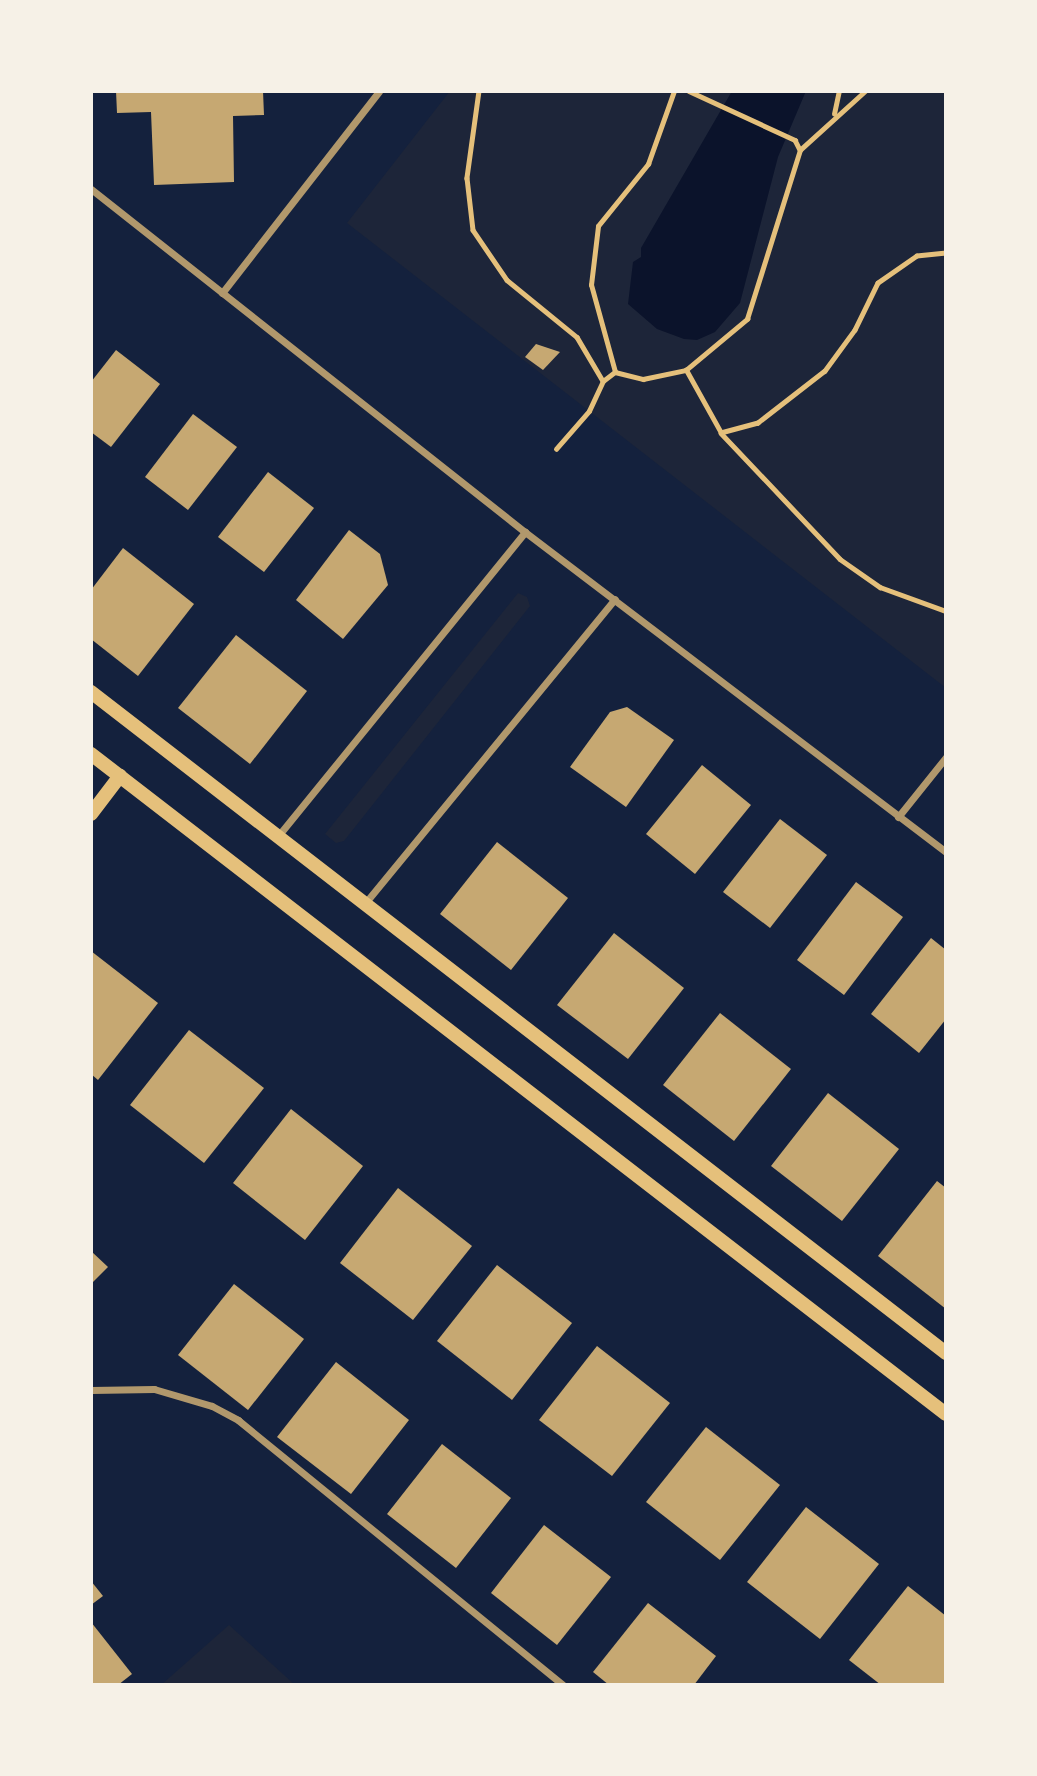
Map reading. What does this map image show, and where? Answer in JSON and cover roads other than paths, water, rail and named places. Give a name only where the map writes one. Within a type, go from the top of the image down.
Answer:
[{"type":"main road","points":[[91,692],[946,1353]]},
{"type":"main road","points":[[91,754],[946,1414]]},
{"type":"main road","points":[[91,814],[120,776]]},
{"type":"street","points":[[222,293],[379,91]]},
{"type":"street","points":[[91,189],[525,532],[946,852]]},
{"type":"street","points":[[278,836],[525,532]]},
{"type":"street","points":[[366,902],[615,599]]},
{"type":"street","points":[[898,817],[946,757]]},
{"type":"street","points":[[91,1390],[154,1390],[212,1406],[238,1420],[563,1685]]}]
